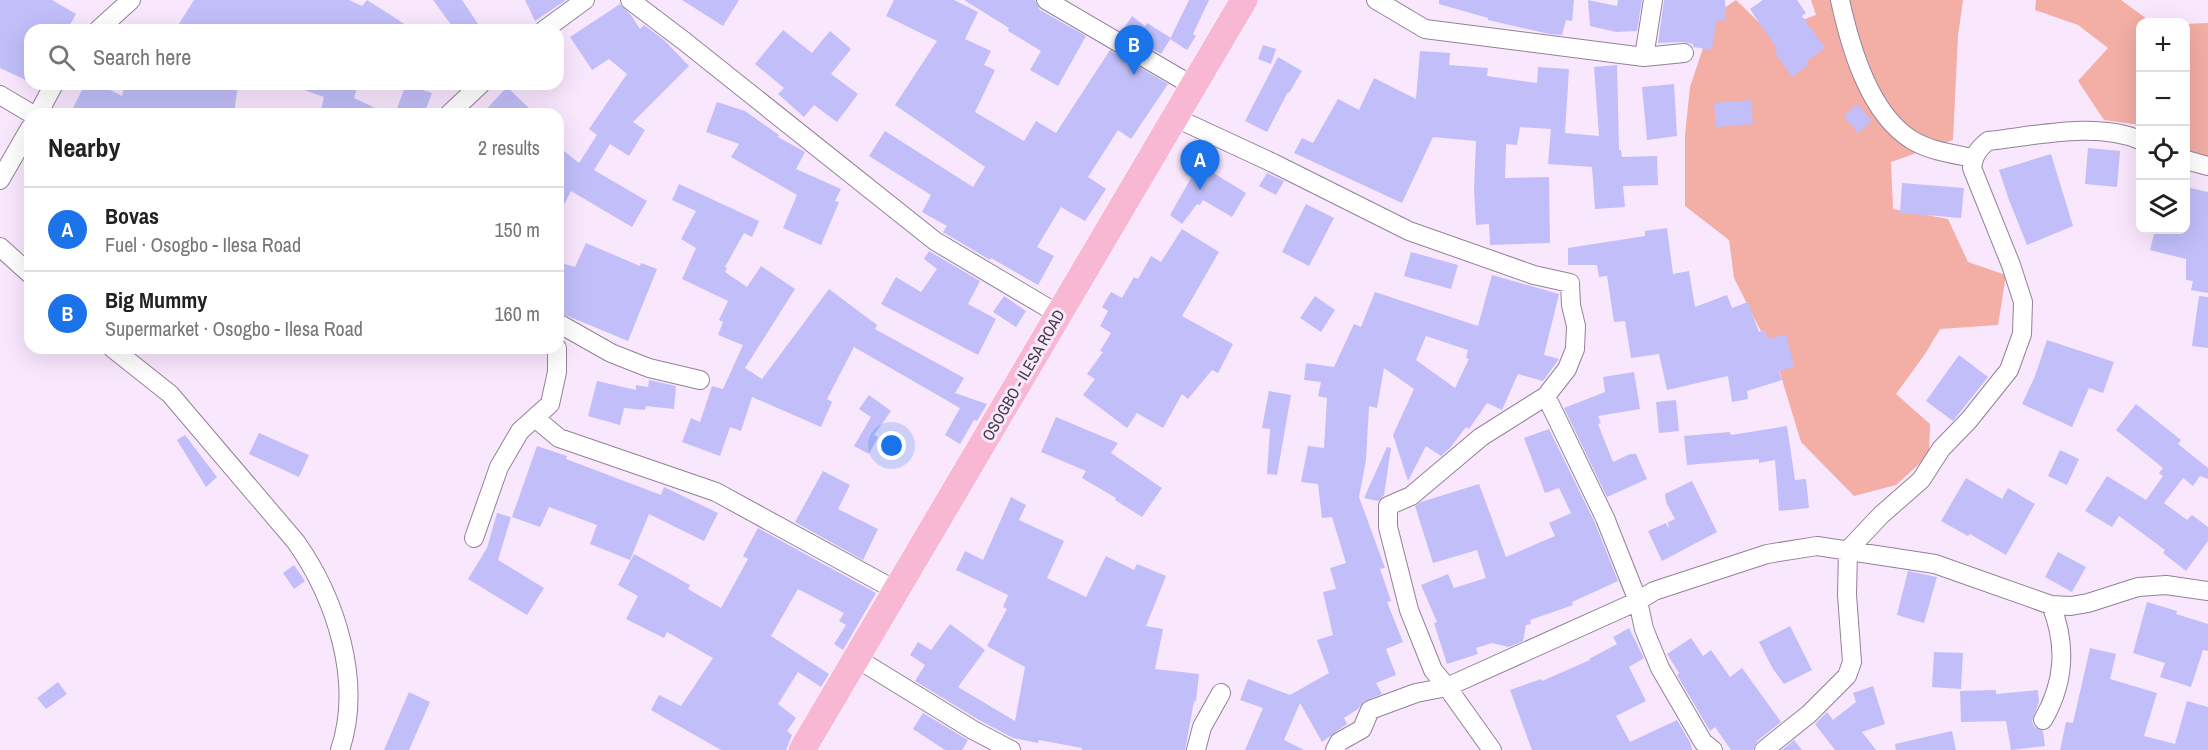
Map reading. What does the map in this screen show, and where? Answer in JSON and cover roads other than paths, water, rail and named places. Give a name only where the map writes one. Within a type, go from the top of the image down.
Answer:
[{"type":"main road","name":"OSOGBO - ILESA ROAD","points":[[802,750],[1244,0]]},
{"type":"street","points":[[105,24],[131,0]]},
{"type":"street","points":[[552,24],[585,0]]},
{"type":"street","points":[[630,0],[935,241],[1058,314]]},
{"type":"street","points":[[1046,0],[1110,35],[1193,86]]},
{"type":"street","points":[[1376,0],[1425,29],[1644,57],[1684,53]]},
{"type":"street","points":[[1644,57],[1653,0]]},
{"type":"street","points":[[1840,0],[1868,90],[1887,119],[1912,140],[1946,153],[1973,158]]},
{"type":"street","points":[[41,108],[51,90]]},
{"type":"street","points":[[455,108],[475,90]]},
{"type":"street","points":[[0,95],[24,109]]},
{"type":"street","points":[[1176,118],[1273,163],[1409,231],[1534,275],[1570,283],[1571,305],[1576,326],[1575,350],[1567,369],[1546,396],[1481,437],[1411,496],[1388,506],[1388,527],[1409,610],[1433,670],[1492,750]]},
{"type":"street","points":[[1764,750],[1809,714],[1847,676],[1851,669],[1847,595],[1848,550],[1881,515],[1921,480],[1941,449],[1969,420],[2009,370],[2022,334],[2023,302],[2011,265],[1972,168],[1973,158],[1979,148],[1988,141],[2094,131],[2122,133],[2136,138]]},
{"type":"street","points":[[0,180],[24,138]]},
{"type":"street","points":[[2190,161],[2208,166]]},
{"type":"street","points":[[0,247],[24,269]]},
{"type":"street","points":[[564,326],[611,353],[649,368],[700,380]]},
{"type":"street","points":[[120,354],[170,394],[297,542],[313,565],[340,632],[346,668],[349,710],[340,750]]},
{"type":"street","points":[[474,538],[499,467],[520,431],[550,404],[557,372],[557,354]]},
{"type":"street","points":[[1546,396],[1605,518],[1638,601],[1644,629],[1660,668],[1703,742],[1713,750]]},
{"type":"street","points":[[535,418],[559,438],[716,492],[897,591]]},
{"type":"street","points":[[1335,750],[1339,742],[1362,729],[1370,710],[1416,693],[1447,687],[1638,601],[1654,591],[1767,554],[1817,546],[1935,564],[2051,605],[2071,606],[2088,603],[2138,587],[2166,585],[2208,591]]},
{"type":"street","points":[[2043,720],[2053,704],[2060,681],[2059,625],[2051,605]]},
{"type":"street","points":[[856,658],[973,730],[1011,750]]},
{"type":"street","points":[[1416,693],[1422,679],[1433,670]]},
{"type":"street","points":[[1196,750],[1202,727],[1221,693]]},
{"type":"place","name":"Big Mummy","points":[[1134,75]]},
{"type":"place","name":"Bovas","points":[[1200,190]]}]
